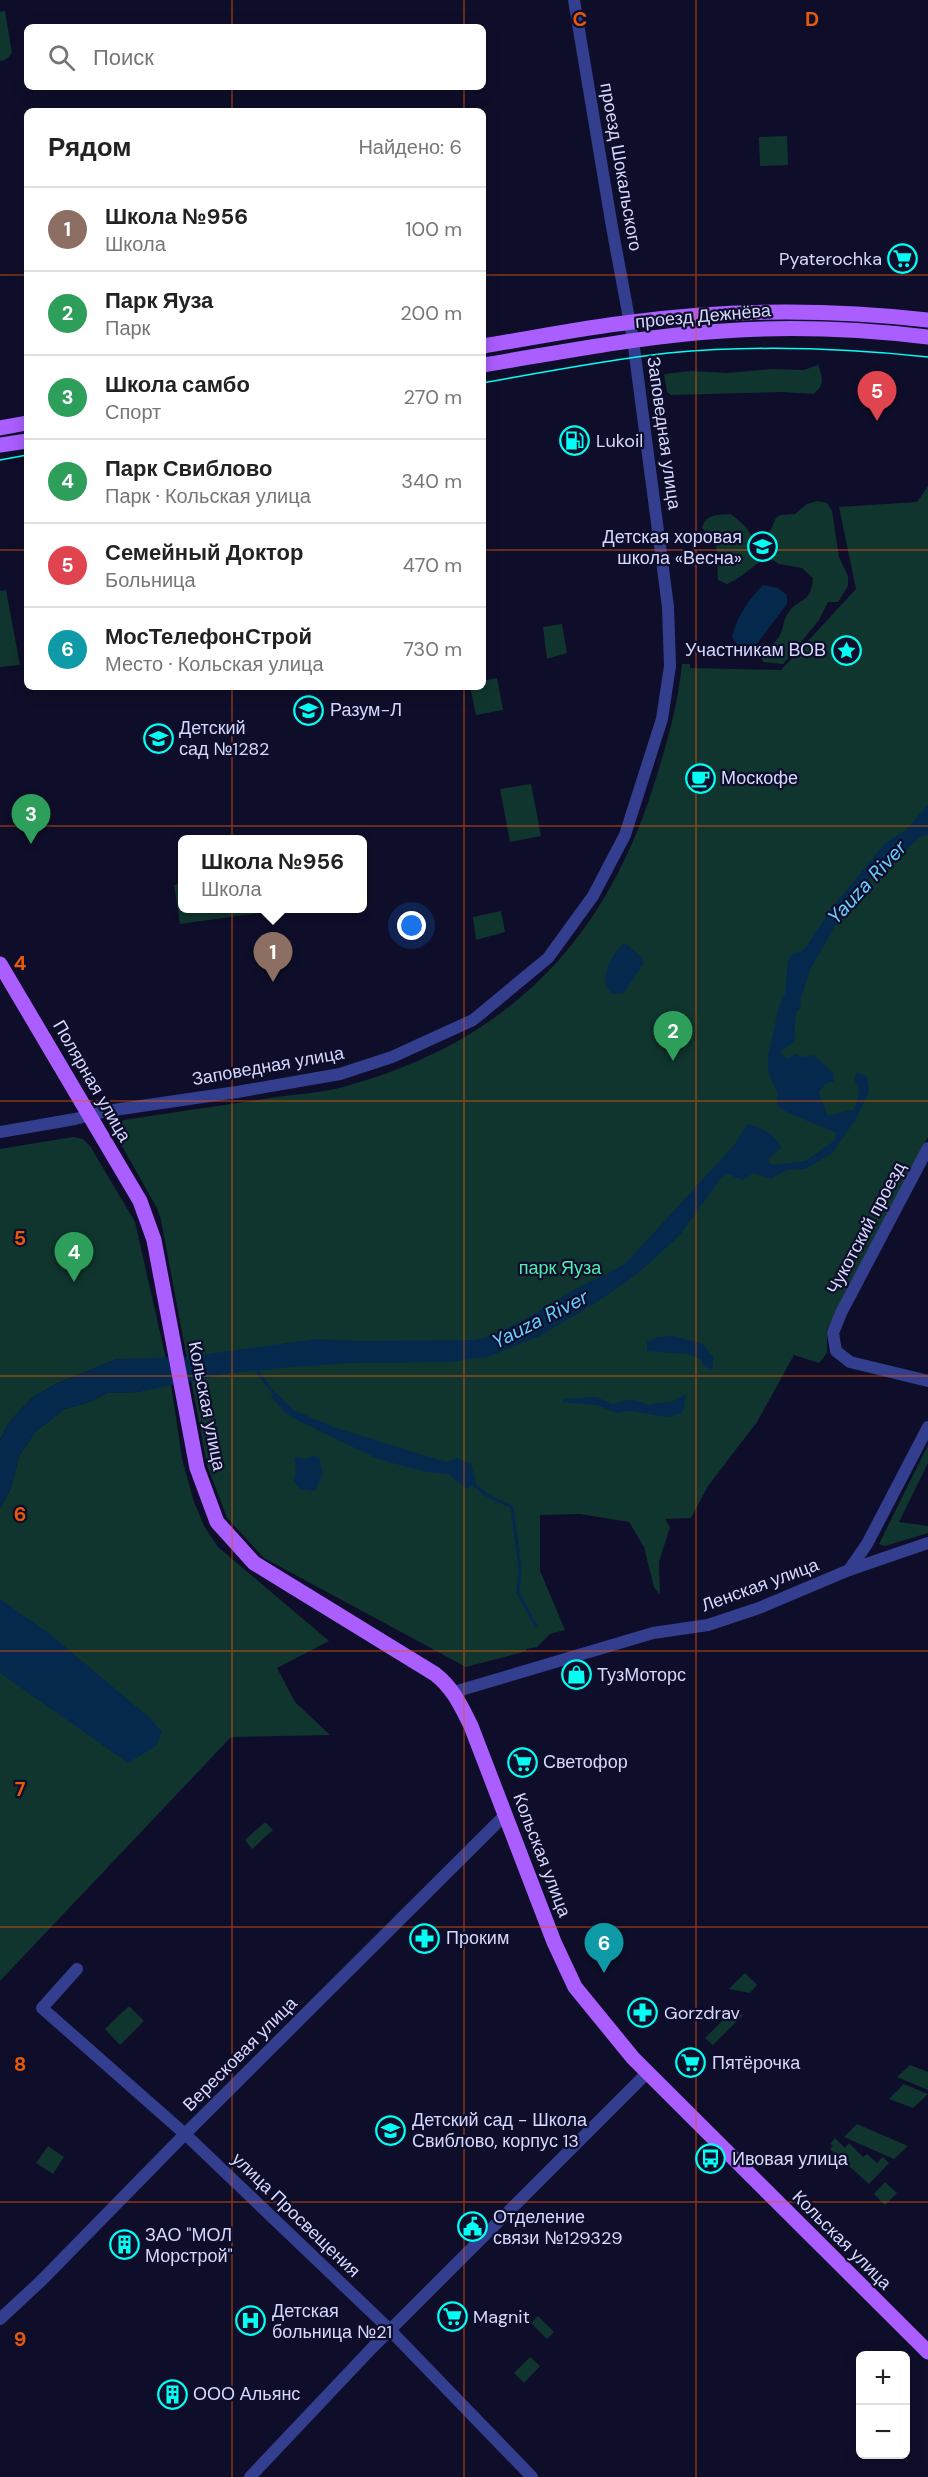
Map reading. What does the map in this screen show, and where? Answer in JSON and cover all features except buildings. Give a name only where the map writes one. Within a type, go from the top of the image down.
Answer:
[{"type":"main road","name":"проезд Дежнёва","points":[[486,346],[629,322],[710,314],[857,312],[928,320]]},
{"type":"main road","name":"проезд Дежнёва","points":[[486,364],[633,340],[722,331],[771,329],[881,332],[928,337]]},
{"type":"main road","points":[[0,428],[24,424]]},
{"type":"main road","points":[[0,445],[24,441]]},
{"type":"main road","name":"Полярная улица","points":[[0,964],[140,1201],[147,1221]]},
{"type":"main road","name":"Кольская улица","points":[[147,1221],[154,1240],[197,1468],[217,1522],[234,1544],[254,1563],[435,1674],[454,1692],[471,1726],[554,1942],[574,1987],[646,2073],[928,2352]]},
{"type":"street","name":"проезд Шокальского","points":[[574,0],[633,340]]},
{"type":"street","name":"Заповедная улица","points":[[0,1132],[107,1110],[330,1076],[392,1057],[473,1020],[548,957],[593,896],[625,835],[662,719],[670,666],[668,607],[663,562],[633,340]]},
{"type":"street","name":"Чукотский проезд","points":[[928,1148],[836,1325],[833,1343],[842,1358],[850,1362],[928,1381]]},
{"type":"street","points":[[849,1570],[867,1544],[928,1427]]},
{"type":"street","name":"Ленская улица","points":[[454,1692],[653,1633],[708,1625],[769,1604],[849,1570],[928,1543]]},
{"type":"street","name":"Вересковая улица","points":[[0,2319],[41,2281],[505,1815]]},
{"type":"street","name":"улица Просвещения","points":[[77,1969],[42,2008],[185,2134],[390,2330],[532,2477]]},
{"type":"street","points":[[250,2477],[390,2330],[646,2073]]},
{"type":"green space","points":[[5,11],[12,53],[2,61],[0,60],[0,12]]},
{"type":"green space","points":[[787,136],[788,165],[760,166],[759,137]]},
{"type":"green space","points":[[818,365],[822,381],[820,388],[813,394],[782,392],[671,395],[667,392],[664,374],[691,371],[727,373],[772,369],[804,370]]},
{"type":"green space","name":"парк Яуза","points":[[928,486],[928,1137],[827,1330],[827,1353],[819,1363],[794,1355],[757,1422],[708,1486],[691,1518],[665,1519],[670,1527],[659,1562],[660,1595],[654,1587],[644,1547],[629,1522],[580,1514],[540,1515],[540,1571],[565,1630],[550,1634],[537,1647],[526,1649],[527,1651],[466,1667],[264,1558],[227,1518],[207,1465],[161,1220],[157,1208],[119,1141],[116,1129],[124,1120],[343,1087],[402,1067],[455,1043],[502,1012],[543,976],[579,935],[610,888],[635,836],[665,750],[682,664],[690,664],[690,668],[781,670],[856,589],[839,507],[917,502]]},
{"type":"green space","points":[[817,501],[827,503],[832,511],[839,557],[848,576],[848,586],[838,602],[828,602],[819,620],[783,664],[763,662],[762,658],[780,635],[787,615],[810,593],[813,578],[802,568],[779,564],[768,557],[727,584],[718,580],[716,541],[702,528],[710,517],[731,514],[746,527],[757,544],[766,540],[776,518],[780,515],[795,514],[807,504]]},
{"type":"green space","points":[[6,590],[20,665],[0,667],[0,591]]},
{"type":"green space","points":[[562,624],[567,653],[547,659],[543,627]]},
{"type":"green space","points":[[497,678],[503,710],[476,715],[471,690],[486,690],[486,680]]},
{"type":"green space","points":[[531,784],[541,836],[510,842],[500,789]]},
{"type":"green space","points":[[178,884],[178,911],[174,885]]},
{"type":"green space","points":[[501,911],[505,932],[476,940],[473,917]]},
{"type":"green space","points":[[178,913],[260,913],[180,924]]},
{"type":"green space","points":[[73,1137],[83,1139],[90,1146],[135,1222],[166,1359],[117,1359],[58,1383],[33,1397],[10,1421],[0,1440],[0,1149]]},
{"type":"green space","points":[[171,1384],[182,1459],[193,1499],[204,1526],[218,1547],[329,1641],[277,1668],[295,1702],[330,1735],[231,1737],[0,1981],[0,1509],[11,1488],[19,1456],[35,1432],[64,1409],[87,1403],[107,1393],[138,1392]]},
{"type":"green space","points":[[928,1445],[928,1463],[899,1522],[928,1526],[928,1533],[885,1546],[879,1544]]},
{"type":"green space","points":[[265,1822],[273,1830],[252,1849],[245,1840]]},
{"type":"green space","points":[[745,1973],[757,1985],[750,1993],[729,1989]]},
{"type":"green space","points":[[129,2006],[144,2021],[120,2045],[105,2029]]},
{"type":"green space","points":[[731,2012],[743,2015],[713,2045],[705,2038]]},
{"type":"green space","points":[[910,2065],[928,2072],[928,2090],[897,2077]]},
{"type":"green space","points":[[904,2084],[928,2094],[913,2108],[889,2099]]},
{"type":"green space","points":[[857,2124],[908,2146],[894,2159],[844,2137]]},
{"type":"green space","points":[[835,2138],[845,2148],[849,2143],[863,2157],[867,2154],[877,2163],[883,2157],[889,2163],[869,2184],[830,2149],[833,2146],[830,2144]]},
{"type":"green space","points":[[48,2146],[64,2157],[53,2174],[36,2163]]},
{"type":"green space","points":[[885,2182],[897,2193],[885,2205],[874,2194]]},
{"type":"green space","points":[[538,2316],[554,2332],[547,2339],[531,2323]]},
{"type":"green space","points":[[530,2357],[540,2366],[524,2383],[514,2373]]},
{"type":"water","points":[[763,585],[778,588],[787,595],[787,604],[756,645],[751,648],[737,645],[732,637],[740,616]]},
{"type":"water","name":"Yauza River","points":[[928,804],[928,835],[920,837],[895,860],[886,862],[852,896],[810,970],[800,1002],[801,1008],[796,1012],[794,1042],[780,1052],[787,1059],[796,1054],[801,1057],[814,1055],[834,1074],[834,1081],[825,1084],[819,1093],[828,1116],[855,1109],[859,1089],[854,1079],[857,1073],[867,1076],[869,1092],[856,1119],[832,1153],[805,1169],[787,1170],[771,1179],[754,1173],[742,1180],[728,1174],[721,1178],[679,1236],[637,1274],[597,1302],[540,1336],[487,1357],[449,1362],[352,1363],[230,1373],[138,1392],[107,1393],[87,1403],[64,1409],[35,1432],[19,1456],[11,1488],[0,1509],[0,1440],[10,1421],[33,1397],[58,1383],[117,1359],[187,1357],[316,1339],[476,1340],[489,1336],[626,1263],[735,1144],[747,1124],[767,1132],[779,1143],[781,1148],[769,1158],[769,1163],[775,1165],[805,1161],[834,1141],[836,1133],[777,1106],[778,1094],[768,1072],[768,1056],[779,1006],[785,994],[788,961],[793,953],[801,952],[806,947],[831,909],[885,843],[905,831]]},
{"type":"water","points":[[623,944],[628,945],[642,958],[643,964],[624,993],[613,994],[606,982],[607,969]]},
{"type":"water","points":[[673,1336],[703,1344],[713,1357],[713,1370],[705,1367],[700,1359],[687,1354],[647,1351],[647,1342],[658,1337]]},
{"type":"water","points":[[275,1392],[294,1410],[333,1427],[446,1462],[457,1458],[471,1464],[476,1483],[466,1489],[449,1474],[426,1472],[378,1459],[285,1413],[271,1396]]},
{"type":"water","points":[[686,1393],[684,1409],[680,1414],[667,1417],[630,1411],[616,1413],[597,1405],[561,1402],[565,1399],[596,1397],[613,1404],[630,1400],[648,1405],[672,1401]]},
{"type":"water","points":[[313,1456],[319,1457],[323,1474],[315,1491],[300,1489],[294,1481],[296,1471],[294,1457],[305,1459]]},
{"type":"water","points":[[0,1599],[50,1634],[151,1719],[162,1732],[156,1746],[128,1763],[0,1673]]},
{"type":"waterway","points":[[255,1368],[276,1397]]},
{"type":"waterway","points":[[472,1483],[488,1496],[512,1507],[520,1569],[518,1593],[536,1626]]},
{"type":"tram line","points":[[486,382],[622,359],[668,353],[733,349],[864,351],[928,357]]},
{"type":"tram line","points":[[0,460],[24,456]]},
{"type":"place","name":"Pyaterochka","points":[[903,259]]},
{"type":"place","name":"Семейный Доктор","points":[[877,421]]},
{"type":"place","name":"Lukoil","points":[[575,441]]},
{"type":"place","name":"Детская хоровая школа «Весна»","points":[[763,547]]},
{"type":"place","name":"Участникам ВОВ","points":[[847,650]]},
{"type":"place","name":"Разум-Л","points":[[309,710]]},
{"type":"place","name":"Детский сад №1282","points":[[158,738]]},
{"type":"place","name":"Москофе","points":[[700,778]]},
{"type":"place","name":"Школа самбо","points":[[31,844]]},
{"type":"place","name":"Школа №956","points":[[273,982]]},
{"type":"place","name":"Парк Яуза","points":[[673,1061]]},
{"type":"place","name":"Парк Свиблово","points":[[74,1282]]},
{"type":"place","name":"ТузМоторс","points":[[576,1675]]},
{"type":"place","name":"Светофор","points":[[522,1762]]},
{"type":"place","name":"Проким","points":[[425,1938]]},
{"type":"place","name":"МосТелефонСтрой","points":[[604,1973]]},
{"type":"place","name":"Gorzdrav","points":[[643,2013]]},
{"type":"place","name":"Пятёрочка","points":[[691,2063]]},
{"type":"place","name":"Детский сад - Школа Свиблово, корпус 13","points":[[391,2130]]},
{"type":"place","name":"Ивовая улица","points":[[711,2159]]},
{"type":"place","name":"Отделение связи №129329","points":[[472,2227]]},
{"type":"place","name":"ЗАО \"МОЛ Морстрой\"","points":[[124,2245]]},
{"type":"place","name":"Magnit","points":[[452,2317]]},
{"type":"place","name":"Детская больница №21","points":[[251,2321]]},
{"type":"place","name":"ООО Альянс","points":[[172,2394]]}]
